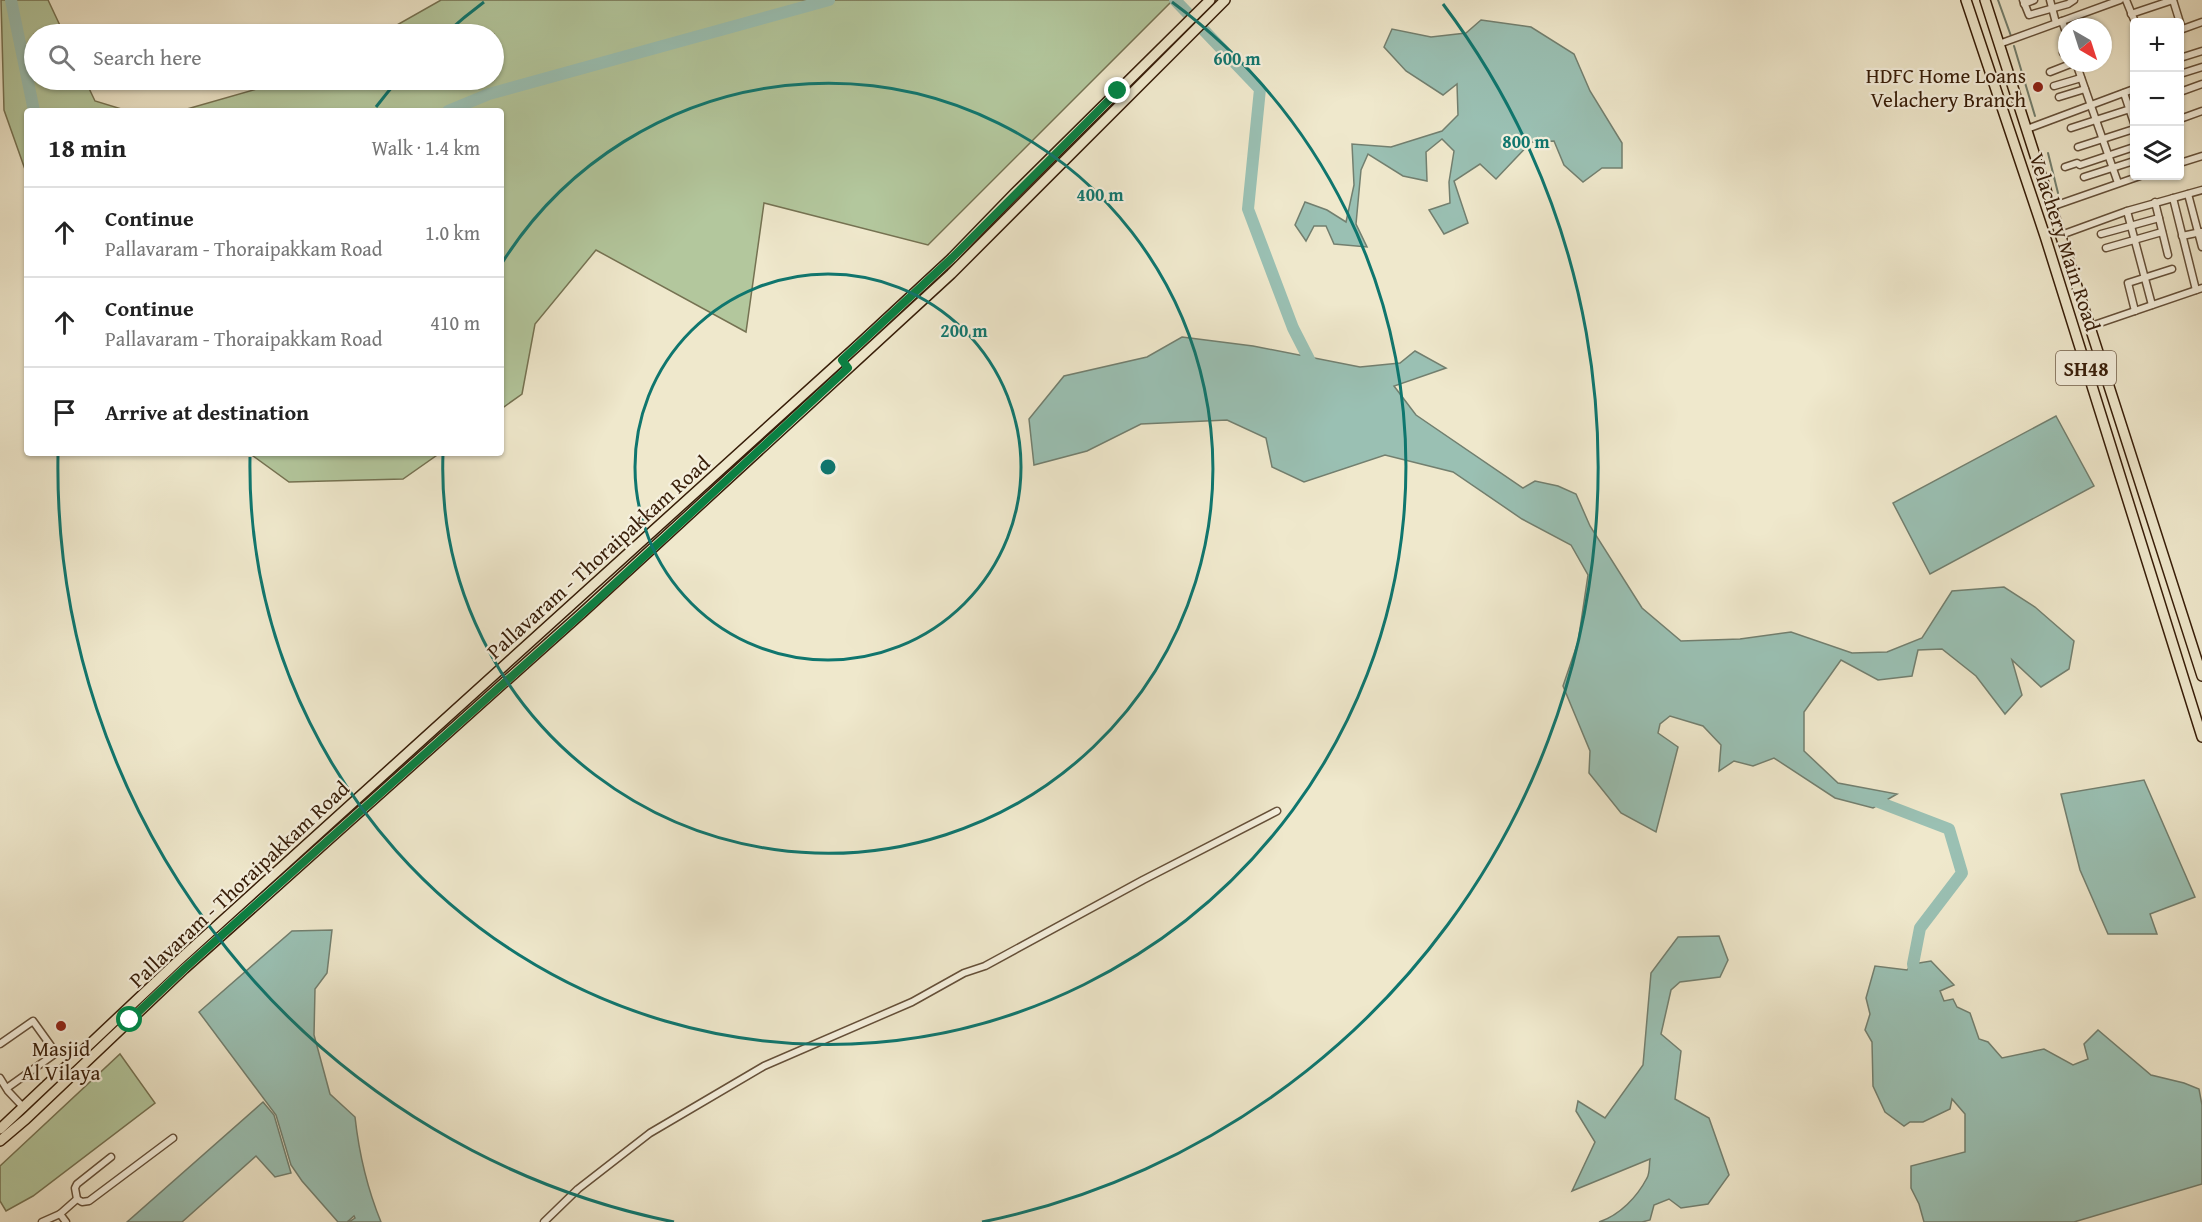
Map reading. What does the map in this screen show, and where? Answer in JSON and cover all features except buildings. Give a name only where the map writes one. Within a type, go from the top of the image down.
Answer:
[{"type":"main road","name":"Pallavaram - Thoraipakkam Road","points":[[868,344],[1023,184],[1210,0]]},
{"type":"main road","name":"Pallavaram - Thoraipakkam Road","points":[[0,1141],[184,969],[597,600],[811,395],[951,274],[1225,0]]},
{"type":"main road","name":"Velachery Main Road","points":[[1966,0],[2041,225],[2202,737]]},
{"type":"main road","name":"Velachery Main Road","points":[[1985,0],[2202,676]]},
{"type":"main road","points":[[1150,59],[1158,67]]},
{"type":"main road","points":[[984,224],[993,231]]},
{"type":"main road","name":"Pallavaram - Thoraipakkam Road","points":[[0,1128],[24,1108],[178,961],[573,603],[776,428]]},
{"type":"main road","points":[[2171,641],[2189,636]]},
{"type":"street","points":[[2034,0],[2023,2],[2029,15],[2074,0]]},
{"type":"street","points":[[2050,0],[2058,20]]},
{"type":"street","points":[[2096,0],[2098,8]]},
{"type":"street","points":[[2070,18],[2120,0]]},
{"type":"street","points":[[2126,0],[2133,18]]},
{"type":"street","points":[[2131,14],[2173,0],[2178,18]]},
{"type":"street","points":[[1999,44],[2058,22]]},
{"type":"street","points":[[2184,28],[2202,22]]},
{"type":"street","points":[[2184,57],[2202,51]]},
{"type":"street","points":[[2184,73],[2202,67]]},
{"type":"street","points":[[2050,72],[2058,69]]},
{"type":"street","points":[[2079,72],[2118,183]]},
{"type":"street","points":[[2054,86],[2081,78]]},
{"type":"street","points":[[2184,91],[2202,84]]},
{"type":"street","points":[[2059,97],[2085,89]]},
{"type":"street","points":[[2027,129],[2130,91]]},
{"type":"street","points":[[2072,128],[2130,109],[2124,93]]},
{"type":"street","points":[[2184,118],[2202,111]]},
{"type":"street","points":[[2078,147],[2130,130]]},
{"type":"street","points":[[2065,167],[2077,163],[2080,165],[2130,148]]},
{"type":"street","points":[[2184,162],[2202,156]]},
{"type":"street","points":[[2084,177],[2130,162]]},
{"type":"street","points":[[2051,207],[2130,179]]},
{"type":"street","points":[[2061,235],[2155,202],[2202,190]]},
{"type":"street","points":[[2188,194],[2200,233],[2202,248]]},
{"type":"street","points":[[2091,326],[2199,289],[2173,198]]},
{"type":"street","points":[[2155,202],[2168,255]]},
{"type":"street","points":[[2127,211],[2152,305]]},
{"type":"street","points":[[2101,234],[2159,218]]},
{"type":"street","points":[[2106,248],[2162,232]]},
{"type":"street","points":[[2182,236],[2200,233]]},
{"type":"street","points":[[2135,311],[2128,283],[2172,269]]},
{"type":"street","points":[[544,1222],[578,1189],[650,1133],[764,1066],[912,1002],[964,973],[985,966],[1143,880],[1277,811]]},
{"type":"street","points":[[0,1044],[33,1021],[56,1053],[7,1088]]},
{"type":"street","points":[[0,1078],[24,1108]]},
{"type":"street","points":[[111,1157],[76,1184],[77,1199],[82,1202],[89,1201],[173,1138]]},
{"type":"street","points":[[42,1222],[60,1214],[77,1199]]},
{"type":"street","points":[[60,1214],[66,1222]]},
{"type":"green space","points":[[1,0],[48,0],[59,24],[24,24],[24,90],[90,90],[95,101],[118,108],[24,108],[24,167],[4,110]]},
{"type":"green space","points":[[441,0],[1173,0],[928,245],[764,203],[746,332],[596,250],[535,324],[522,394],[504,407],[504,108],[190,108],[253,90],[504,90],[504,24],[399,24]]},
{"type":"green space","points":[[253,456],[436,456],[403,479],[289,482]]},
{"type":"green space","points":[[120,1054],[155,1103],[33,1196],[6,1211],[0,1201],[0,1166]]},
{"type":"water","points":[[1481,20],[1531,27],[1574,54],[1590,91],[1622,143],[1622,168],[1602,168],[1583,182],[1564,165],[1554,141],[1531,142],[1496,179],[1480,164],[1454,181],[1468,223],[1444,234],[1429,210],[1450,203],[1449,182],[1454,151],[1442,139],[1426,152],[1427,181],[1403,176],[1368,154],[1361,170],[1356,224],[1367,247],[1334,244],[1326,226],[1314,226],[1306,241],[1295,225],[1305,202],[1327,210],[1346,222],[1354,185],[1352,144],[1391,147],[1442,131],[1458,115],[1457,84],[1443,95],[1406,71],[1384,47],[1392,29],[1431,37],[1466,33]]},
{"type":"water","points":[[1182,337],[1253,346],[1360,367],[1400,363],[1415,351],[1446,368],[1394,386],[1416,415],[1523,488],[1535,481],[1558,486],[1576,494],[1590,526],[1642,608],[1681,641],[1740,639],[1791,632],[1852,653],[1887,652],[1922,638],[1952,591],[2004,587],[2035,607],[2074,641],[2069,669],[2041,687],[2012,660],[2022,695],[2005,714],[1976,676],[1942,649],[1918,650],[1912,676],[1878,680],[1841,660],[1804,712],[1804,751],[1838,783],[1897,794],[1873,808],[1835,798],[1774,758],[1753,766],[1734,761],[1719,771],[1721,745],[1703,726],[1670,716],[1660,724],[1658,733],[1678,747],[1656,832],[1621,813],[1589,773],[1590,751],[1563,686],[1578,642],[1588,575],[1571,545],[1522,519],[1453,472],[1385,455],[1304,482],[1272,467],[1266,438],[1227,420],[1141,424],[1087,451],[1034,465],[1029,419],[1064,376],[1147,357]]},
{"type":"water","points":[[2056,416],[2094,486],[1930,574],[1893,503]]},
{"type":"water","points":[[2144,780],[2195,897],[2150,914],[2157,934],[2108,934],[2080,870],[2061,794]]},
{"type":"water","points":[[332,930],[327,973],[315,989],[314,1035],[330,1094],[355,1117],[364,1170],[381,1222],[349,1222],[355,1218],[354,1216],[347,1222],[338,1222],[302,1181],[291,1165],[276,1115],[199,1012],[292,931]]},
{"type":"water","points":[[1719,936],[1728,960],[1720,977],[1680,982],[1671,990],[1661,1034],[1681,1051],[1675,1099],[1709,1118],[1729,1175],[1708,1204],[1681,1208],[1669,1199],[1654,1205],[1650,1220],[1599,1222],[1621,1210],[1638,1192],[1648,1176],[1650,1159],[1572,1191],[1595,1142],[1576,1111],[1578,1101],[1605,1118],[1643,1065],[1651,973],[1678,937]]},
{"type":"water","points":[[1931,961],[1954,985],[1940,991],[1944,1001],[1953,999],[1957,1007],[1970,1013],[1979,1039],[1988,1042],[2002,1058],[2044,1049],[2073,1065],[2088,1059],[2084,1044],[2098,1030],[2151,1075],[2199,1089],[2202,1105],[2202,1184],[2074,1222],[1924,1222],[1911,1188],[1911,1166],[1965,1152],[1965,1114],[1952,1099],[1950,1109],[1923,1122],[1910,1122],[1904,1126],[1885,1112],[1873,1086],[1872,1042],[1865,1030],[1870,1014],[1866,998],[1875,966],[1907,970],[1913,964]]},
{"type":"water","points":[[263,1102],[274,1115],[291,1173],[275,1177],[256,1156],[182,1222],[127,1222]]},
{"type":"waterway","points":[[11,0],[24,63]]},
{"type":"waterway","points":[[504,90],[829,0]]},
{"type":"waterway","points":[[1175,0],[1260,89],[1248,209],[1293,328],[1315,371]]},
{"type":"waterway","points":[[1998,0],[2011,36]]},
{"type":"waterway","points":[[2014,46],[2035,116]]},
{"type":"waterway","points":[[30,90],[33,108]]},
{"type":"waterway","points":[[455,108],[503,90]]},
{"type":"waterway","points":[[2048,153],[2058,193]]},
{"type":"waterway","points":[[1868,798],[1949,829],[1962,873],[1920,928],[1913,964],[1915,978]]},
{"type":"place","name":"HDFC Home Loans Velachery Branch","points":[[2038,87]]},
{"type":"place","name":"Masjid Al Vilaya","points":[[61,1026]]},
{"type":"route","points":[[130,1020],[184,969],[597,600],[848,368],[842,360],[952,258],[1118,91]]}]
